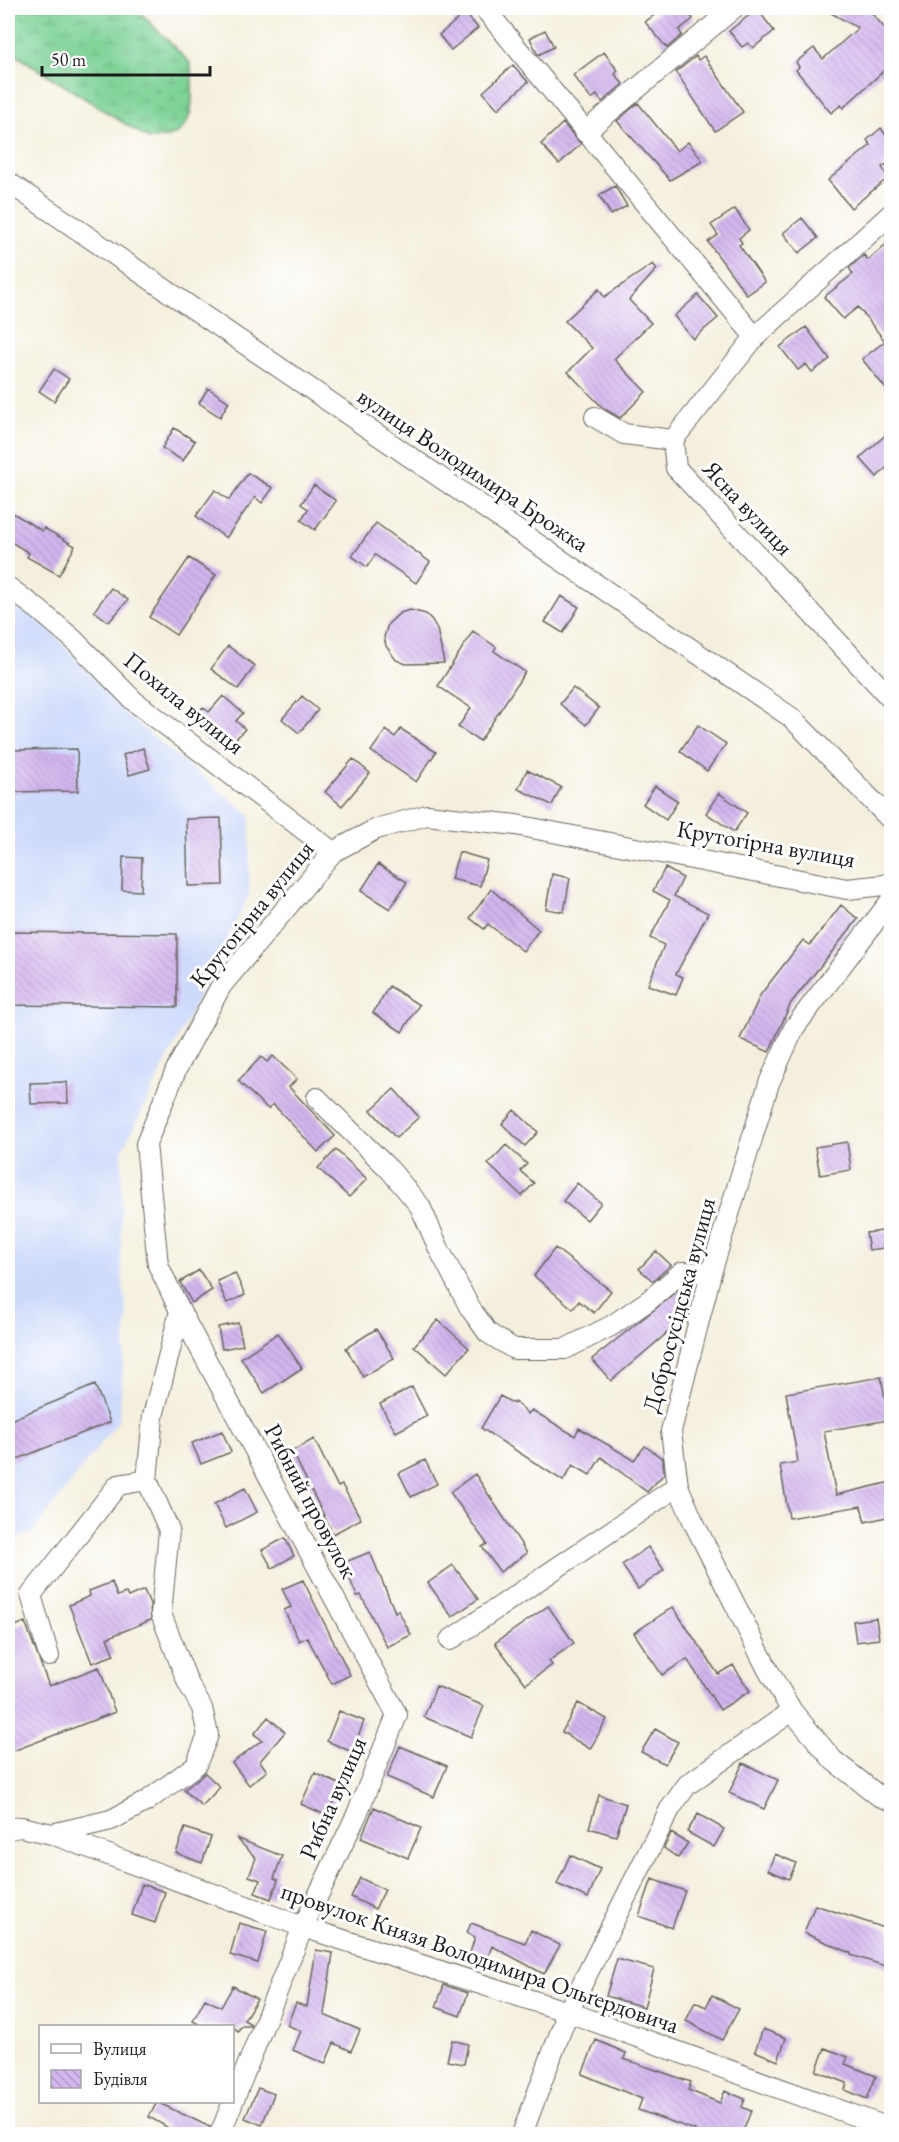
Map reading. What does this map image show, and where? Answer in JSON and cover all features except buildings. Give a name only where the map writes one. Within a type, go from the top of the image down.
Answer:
[{"type":"street","points":[[484,8],[754,338]]},
{"type":"street","points":[[585,132],[734,8]]},
{"type":"street","name":"вулиця Володимира Брожка","points":[[8,182],[792,718],[891,821]]},
{"type":"street","points":[[595,417],[624,434],[673,440],[754,338],[891,213]]},
{"type":"street","name":"Ясна вулиця","points":[[673,440],[676,468],[891,700]]},
{"type":"street","name":"Похила вулиця","points":[[8,587],[73,639],[134,701],[333,852]]},
{"type":"street","name":"Крутогірна вулиця","points":[[180,1311],[158,1265],[146,1144],[176,1070],[221,986],[333,852],[376,829],[427,815],[516,825],[847,889],[891,882]]},
{"type":"street","name":"Добросусідська вулиця","points":[[891,899],[794,1028],[769,1083],[711,1273],[671,1431],[678,1486],[717,1572],[792,1711],[833,1760],[879,1796],[891,1801]]},
{"type":"street","points":[[317,1098],[390,1170],[420,1206],[439,1250],[470,1308],[488,1333],[514,1349],[565,1349],[611,1326],[648,1301],[682,1272],[711,1273]]},
{"type":"street","points":[[12,1826],[52,1834],[111,1820],[147,1801],[196,1765],[208,1735],[202,1708],[188,1683],[161,1614],[169,1530],[147,1480],[153,1416],[180,1311]]},
{"type":"street","name":"Рибний провулок","points":[[180,1311],[397,1715]]},
{"type":"street","points":[[49,1656],[31,1595],[118,1485],[147,1480]]},
{"type":"street","points":[[450,1640],[678,1486]]},
{"type":"street","points":[[522,2134],[568,2012],[670,1809],[687,1785],[792,1711]]},
{"type":"street","name":"Рибна вулиця","points":[[234,2099],[303,1927],[357,1814],[397,1715]]},
{"type":"street","name":"провулок Князя Володимира Ольґердовича","points":[[52,1834],[303,1927],[568,2012],[891,2129]]},
{"type":"street","name":"Рибна вулиця","points":[[220,2134],[232,2103]]},
{"type":"shaded area","points":[[8,598],[46,625],[125,714],[250,815],[249,895],[122,1151],[121,1263],[127,1317],[119,1420],[32,1533],[8,1542]]},
{"type":"green space","points":[[8,8],[136,8],[191,64],[192,104],[190,114],[181,130],[173,135],[149,139],[8,50]]}]
